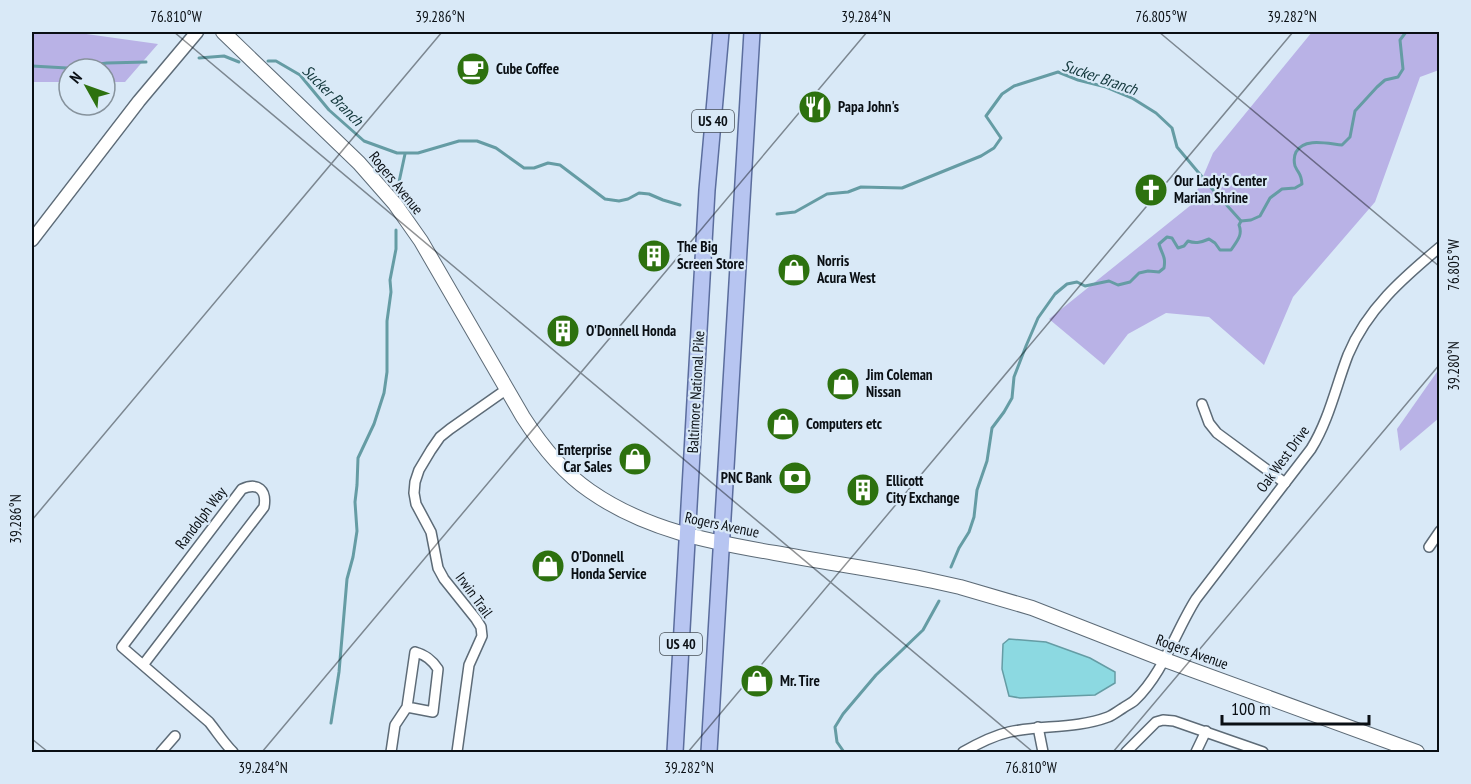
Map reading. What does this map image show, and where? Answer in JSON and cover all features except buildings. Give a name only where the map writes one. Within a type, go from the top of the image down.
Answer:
[{"type":"main road","name":"Rogers Avenue","points":[[223,32],[387,193],[421,242],[537,438],[554,459],[589,491],[631,515],[687,536],[913,577],[960,587],[1032,608],[1417,753]]},
{"type":"main road","name":"Baltimore National Pike","points":[[675,753],[707,190],[721,32]]},
{"type":"main road","name":"US 40","points":[[710,753],[752,32]]},
{"type":"street","points":[[32,240],[139,101],[197,32]]},
{"type":"street","name":"Oak West Drive","points":[[963,753],[977,743],[1006,732],[1074,725],[1108,717],[1134,701],[1165,660],[1196,599],[1321,433],[1348,355],[1371,314],[1399,283],[1440,248]]},
{"type":"street","name":"Irwin Trail","points":[[457,753],[469,665],[482,636],[481,627],[438,568],[431,532],[416,504],[415,482],[419,470],[440,437],[507,389]]},
{"type":"street","points":[[1202,404],[1209,423],[1217,433],[1285,483]]},
{"type":"street","name":"Randolph Way","points":[[143,665],[264,507],[266,500],[261,489],[256,486],[242,489],[122,647],[209,722],[233,753]]},
{"type":"street","points":[[1430,547],[1440,531]]},
{"type":"street","points":[[391,753],[395,725],[407,707],[415,652],[424,654],[438,669],[433,712],[407,707]]},
{"type":"street","points":[[1126,753],[1151,726],[1164,720],[1206,731],[1263,753]]},
{"type":"street","points":[[1038,727],[1043,753]]},
{"type":"street","points":[[1196,753],[1206,731]]},
{"type":"street","points":[[161,753],[175,735]]},
{"type":"shaded area","points":[[32,32],[72,32],[158,44],[125,82],[117,82],[117,57],[57,57],[57,82],[32,82]]},
{"type":"shaded area","points":[[1312,32],[1439,32],[1439,70],[1420,77],[1375,202],[1293,297],[1264,365],[1209,317],[1166,313],[1128,334],[1104,365],[1049,319],[1191,205],[1213,153]]},
{"type":"shaded area","points":[[1439,369],[1439,418],[1400,451],[1397,429]]},
{"type":"water","points":[[1009,639],[1046,642],[1090,658],[1115,672],[1115,683],[1095,695],[1020,698],[1009,696],[1002,669],[1003,644]]},
{"type":"waterway","name":"Sucker Branch","points":[[777,214],[795,212],[827,194],[848,192],[861,187],[902,188],[981,156],[994,148],[1001,138],[986,116],[1002,94],[1014,86],[1058,72],[1106,87],[1132,98],[1156,113],[1172,128],[1177,147],[1214,191],[1241,221],[1251,220],[1260,216],[1270,198],[1282,189],[1295,188],[1302,184],[1294,163],[1295,154],[1300,147],[1317,142],[1342,145],[1350,137],[1355,111],[1377,87],[1385,80],[1398,77],[1403,69],[1400,40],[1406,32]]},
{"type":"waterway","name":"Sucker Branch","points":[[199,58],[224,56],[239,62]]},
{"type":"waterway","name":"Sucker Branch","points":[[268,61],[276,61],[300,75],[329,110],[364,141],[397,153],[418,153],[459,141],[477,141],[496,148],[524,168],[534,168],[548,163],[560,165],[605,199],[619,201],[639,193],[649,194],[680,205]]},
{"type":"waterway","name":"Sucker Branch","points":[[32,66],[67,68],[107,63],[146,62]]},
{"type":"waterway","points":[[399,182],[405,154]]},
{"type":"waterway","points":[[951,567],[974,517],[977,490],[987,461],[992,428],[1012,398],[1014,377],[1026,346],[1038,318],[1055,294],[1067,284],[1077,282],[1085,286],[1109,281],[1118,285],[1130,282],[1139,273],[1159,272],[1164,268],[1159,244],[1167,237],[1172,238],[1178,248],[1184,246],[1188,241],[1199,242],[1209,239],[1220,250],[1231,250],[1240,235],[1241,221]]},
{"type":"waterway","points":[[331,723],[339,672],[347,579],[357,531],[355,502],[358,458],[374,424],[384,393],[387,372],[387,321],[391,292],[390,280],[396,249],[396,230]]},
{"type":"waterway","points":[[844,752],[837,742],[835,727],[843,714],[876,675],[923,630],[939,601]]},
{"type":"place","name":"Cube Coffee","points":[[473,69]]},
{"type":"place","name":"Papa John's","points":[[815,107]]},
{"type":"place","name":"Our Lady's Center Marian Shrine","points":[[1151,190]]},
{"type":"place","name":"The Big Screen Store","points":[[654,256]]},
{"type":"place","name":"Norris Acura West","points":[[794,270]]},
{"type":"place","name":"O'Donnell Honda","points":[[563,331]]},
{"type":"place","name":"Jim Coleman Nissan","points":[[843,384]]},
{"type":"place","name":"Computers etc","points":[[783,424]]},
{"type":"place","name":"Enterprise Car Sales","points":[[635,459]]},
{"type":"place","name":"PNC Bank","points":[[795,478]]},
{"type":"place","name":"Ellicott City Exchange","points":[[863,490]]},
{"type":"place","name":"O'Donnell Honda Service","points":[[548,566]]},
{"type":"place","name":"Mr. Tire","points":[[757,681]]}]
